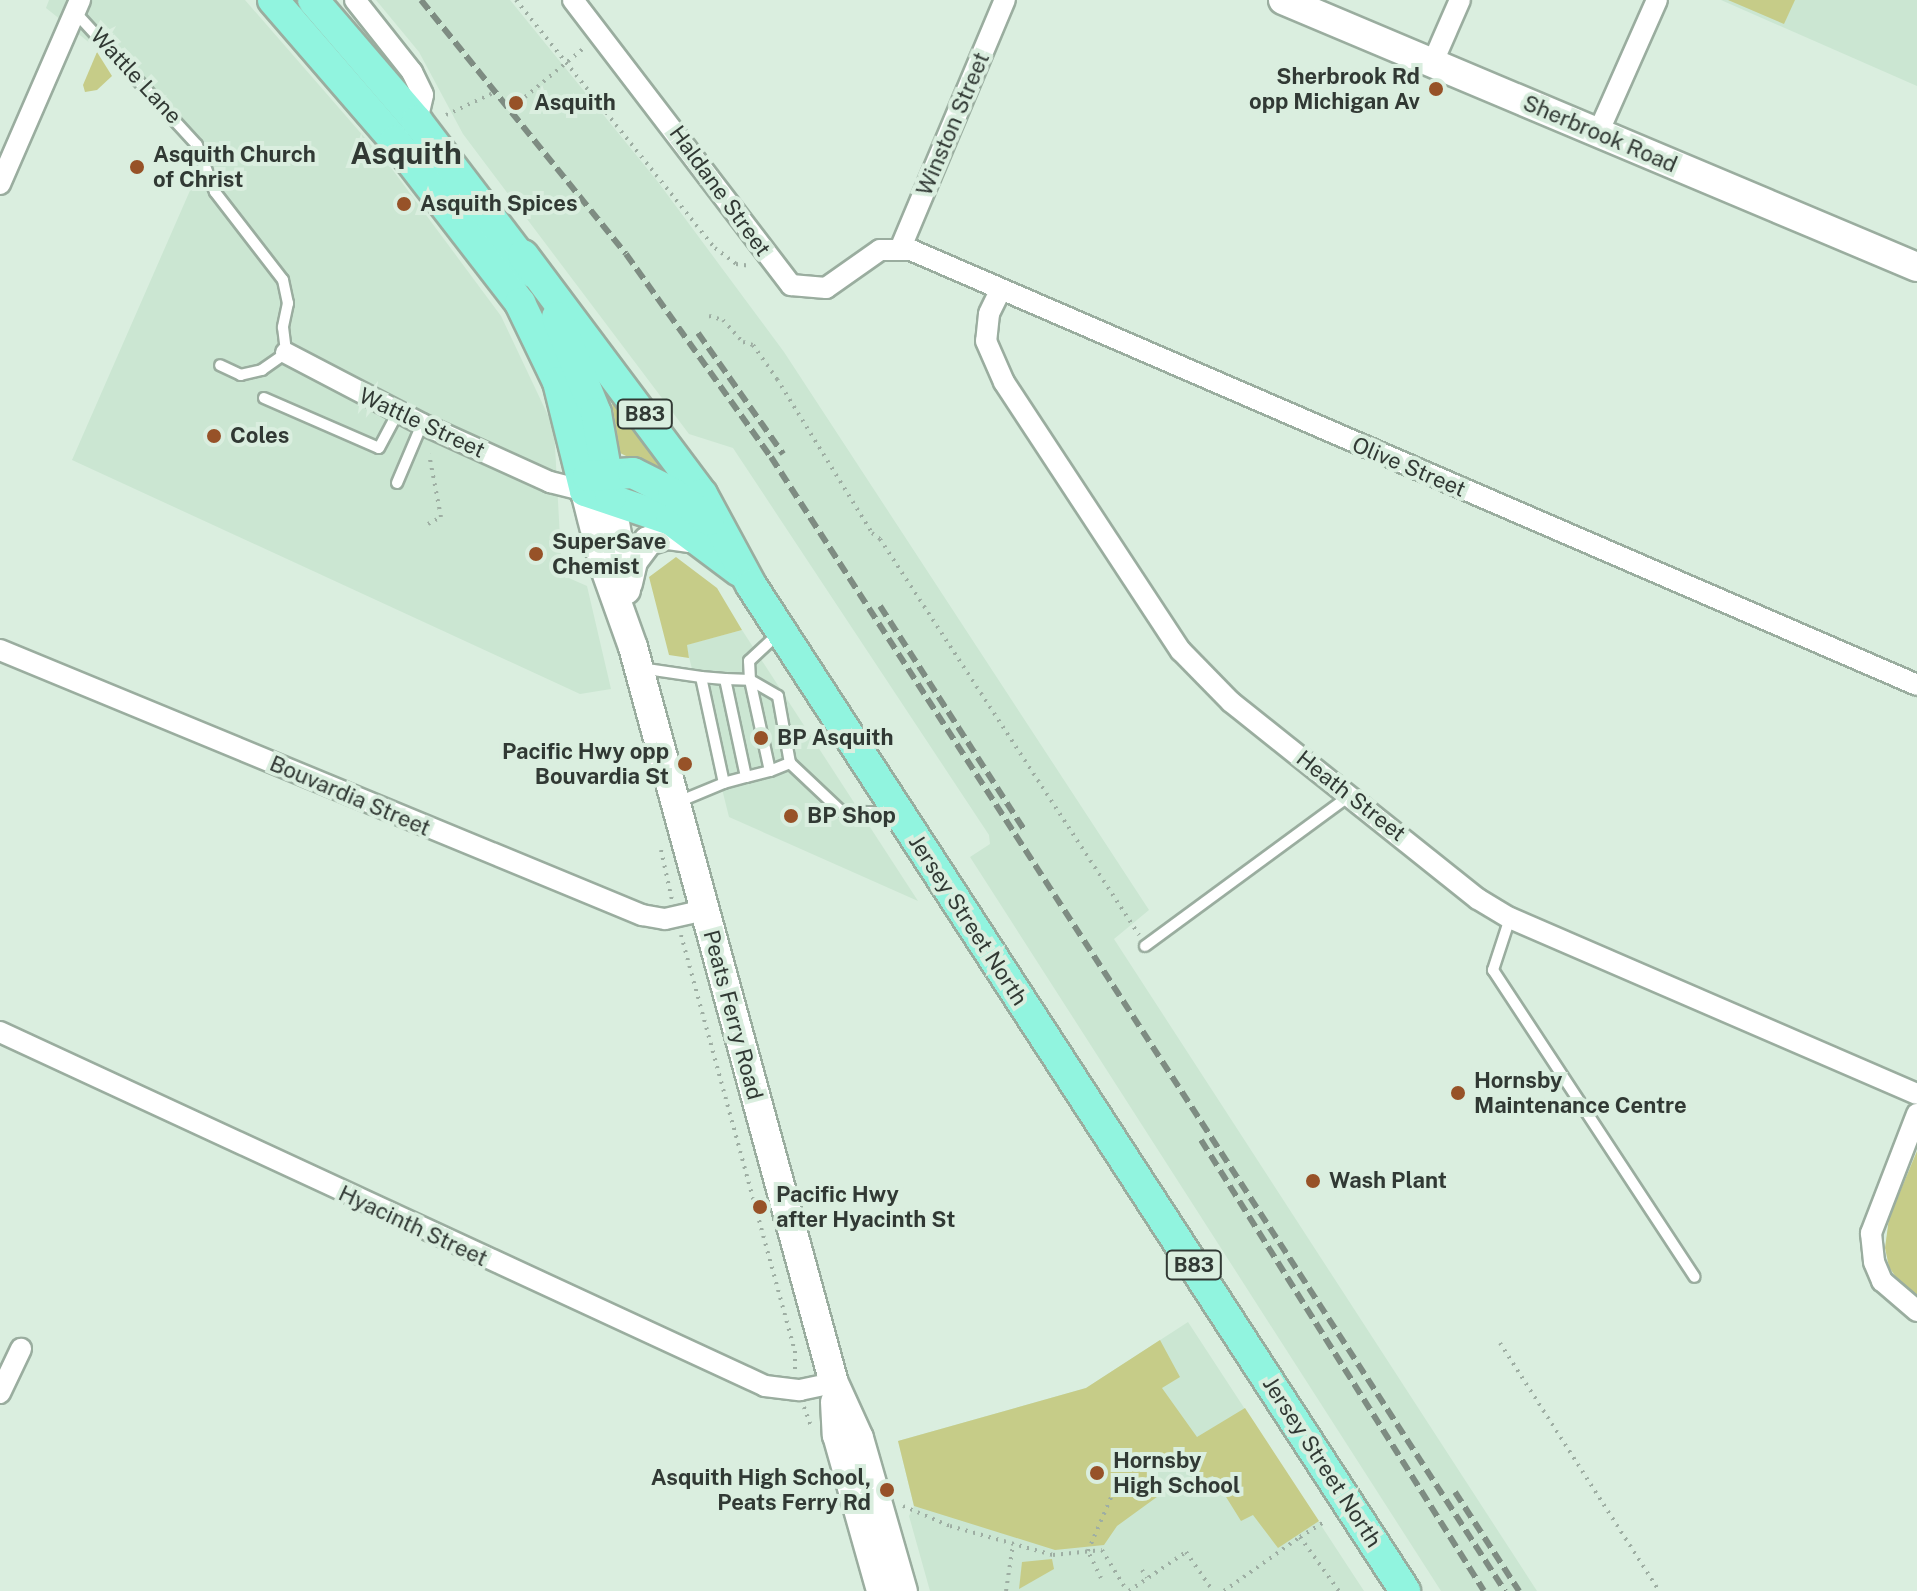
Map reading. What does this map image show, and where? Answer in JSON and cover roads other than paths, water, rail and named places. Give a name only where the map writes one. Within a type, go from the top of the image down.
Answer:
[{"type":"main road","points":[[273,0],[395,141],[527,315],[563,397],[589,484]]},
{"type":"main road","name":"B83","points":[[313,0],[431,118],[523,255],[578,362],[596,413],[589,484],[633,473],[659,484],[699,512],[716,542]]},
{"type":"main road","name":"Sherbrook Road","points":[[1283,0],[1917,267]]},
{"type":"main road","points":[[395,141],[431,118]]},
{"type":"main road","name":"Jersey Street North","points":[[523,255],[686,470],[716,542],[782,630],[1405,1591]]},
{"type":"main road","name":"Peats Ferry Road","points":[[589,484],[628,603],[636,657]]},
{"type":"main road","name":"Peats Ferry Road","points":[[589,484],[834,1383],[859,1438],[903,1591]]},
{"type":"main road","points":[[628,603],[631,567],[648,541],[667,535],[716,542]]},
{"type":"main road","name":"Peats Ferry Road","points":[[834,1383],[837,1435],[881,1591]]},
{"type":"street","points":[[355,0],[412,72],[431,118]]},
{"type":"street","name":"Haldane Street","points":[[573,0],[602,34],[783,279],[802,289],[826,288],[880,250],[901,247]]},
{"type":"street","name":"Winston Street","points":[[901,247],[1005,0]]},
{"type":"street","points":[[1432,64],[1460,0]]},
{"type":"street","points":[[1598,133],[1657,0]]},
{"type":"street","points":[[2,170],[78,6]]},
{"type":"street","name":"Olive Street","points":[[901,247],[1917,685]]},
{"type":"street","name":"Heath Street","points":[[1000,291],[986,327],[990,355],[1181,651],[1231,702],[1351,794],[1478,899],[1510,918],[1917,1094]]},
{"type":"street","name":"Wattle Street","points":[[286,353],[422,424],[589,484]]},
{"type":"street","name":"Bouvardia Street","points":[[0,650],[642,915],[665,919],[705,910]]},
{"type":"street","name":"Hyacinth Street","points":[[0,1032],[765,1386],[800,1390],[834,1383]]},
{"type":"street","points":[[1917,1114],[1871,1233],[1874,1262],[1897,1298],[1917,1311]]},
{"type":"street","points":[[0,1393],[21,1349]]},
{"type":"lane","name":"Wattle Lane","points":[[78,6],[197,145],[215,192],[283,280],[288,303],[283,327],[286,353]]},
{"type":"lane","points":[[220,365],[241,375],[262,370],[286,353]]},
{"type":"lane","points":[[264,398],[379,448],[398,413]]},
{"type":"lane","points":[[397,483],[422,424]]},
{"type":"lane","points":[[770,771],[750,680],[749,661],[782,630]]},
{"type":"lane","points":[[636,657],[701,677],[750,680],[778,696],[790,763],[841,811],[899,813]]},
{"type":"lane","points":[[701,677],[724,783]]},
{"type":"lane","points":[[725,679],[746,777]]},
{"type":"lane","points":[[676,803],[724,783],[790,763]]},
{"type":"lane","points":[[1145,946],[1351,794]]},
{"type":"lane","points":[[1510,918],[1493,970],[1695,1277]]},
{"type":"railway","points":[[421,0],[626,254],[771,457],[1505,1591]]},
{"type":"railway","points":[[698,333],[783,454]]},
{"type":"railway","points":[[880,606],[1025,831]]},
{"type":"railway","points":[[1201,1140],[1484,1591]]},
{"type":"railway","points":[[1455,1492],[1519,1591]]},
{"type":"place","name":"Sherbrook Rd opp Michigan Av","points":[[1436,89]]},
{"type":"place","name":"Asquith","points":[[516,103]]},
{"type":"place","name":"Asquith Church of Christ","points":[[137,167]]},
{"type":"place","name":"Asquith Spices","points":[[404,204]]},
{"type":"place","name":"Coles","points":[[214,436]]},
{"type":"place","name":"SuperSave Chemist","points":[[536,554]]},
{"type":"place","name":"BP Asquith","points":[[761,738]]},
{"type":"place","name":"Pacific Hwy opp Bouvardia St","points":[[685,764]]},
{"type":"place","name":"BP Shop","points":[[791,816]]},
{"type":"place","name":"Hornsby Maintenance Centre","points":[[1458,1093]]},
{"type":"place","name":"Wash Plant","points":[[1313,1181]]},
{"type":"place","name":"Pacific Hwy after Hyacinth St","points":[[760,1207]]},
{"type":"place","name":"Hornsby High School","points":[[1097,1473]]},
{"type":"place","name":"Asquith High School, Peats Ferry Rd","points":[[887,1490]]},
{"type":"district","name":"Asquith","points":[[406,153]]}]
